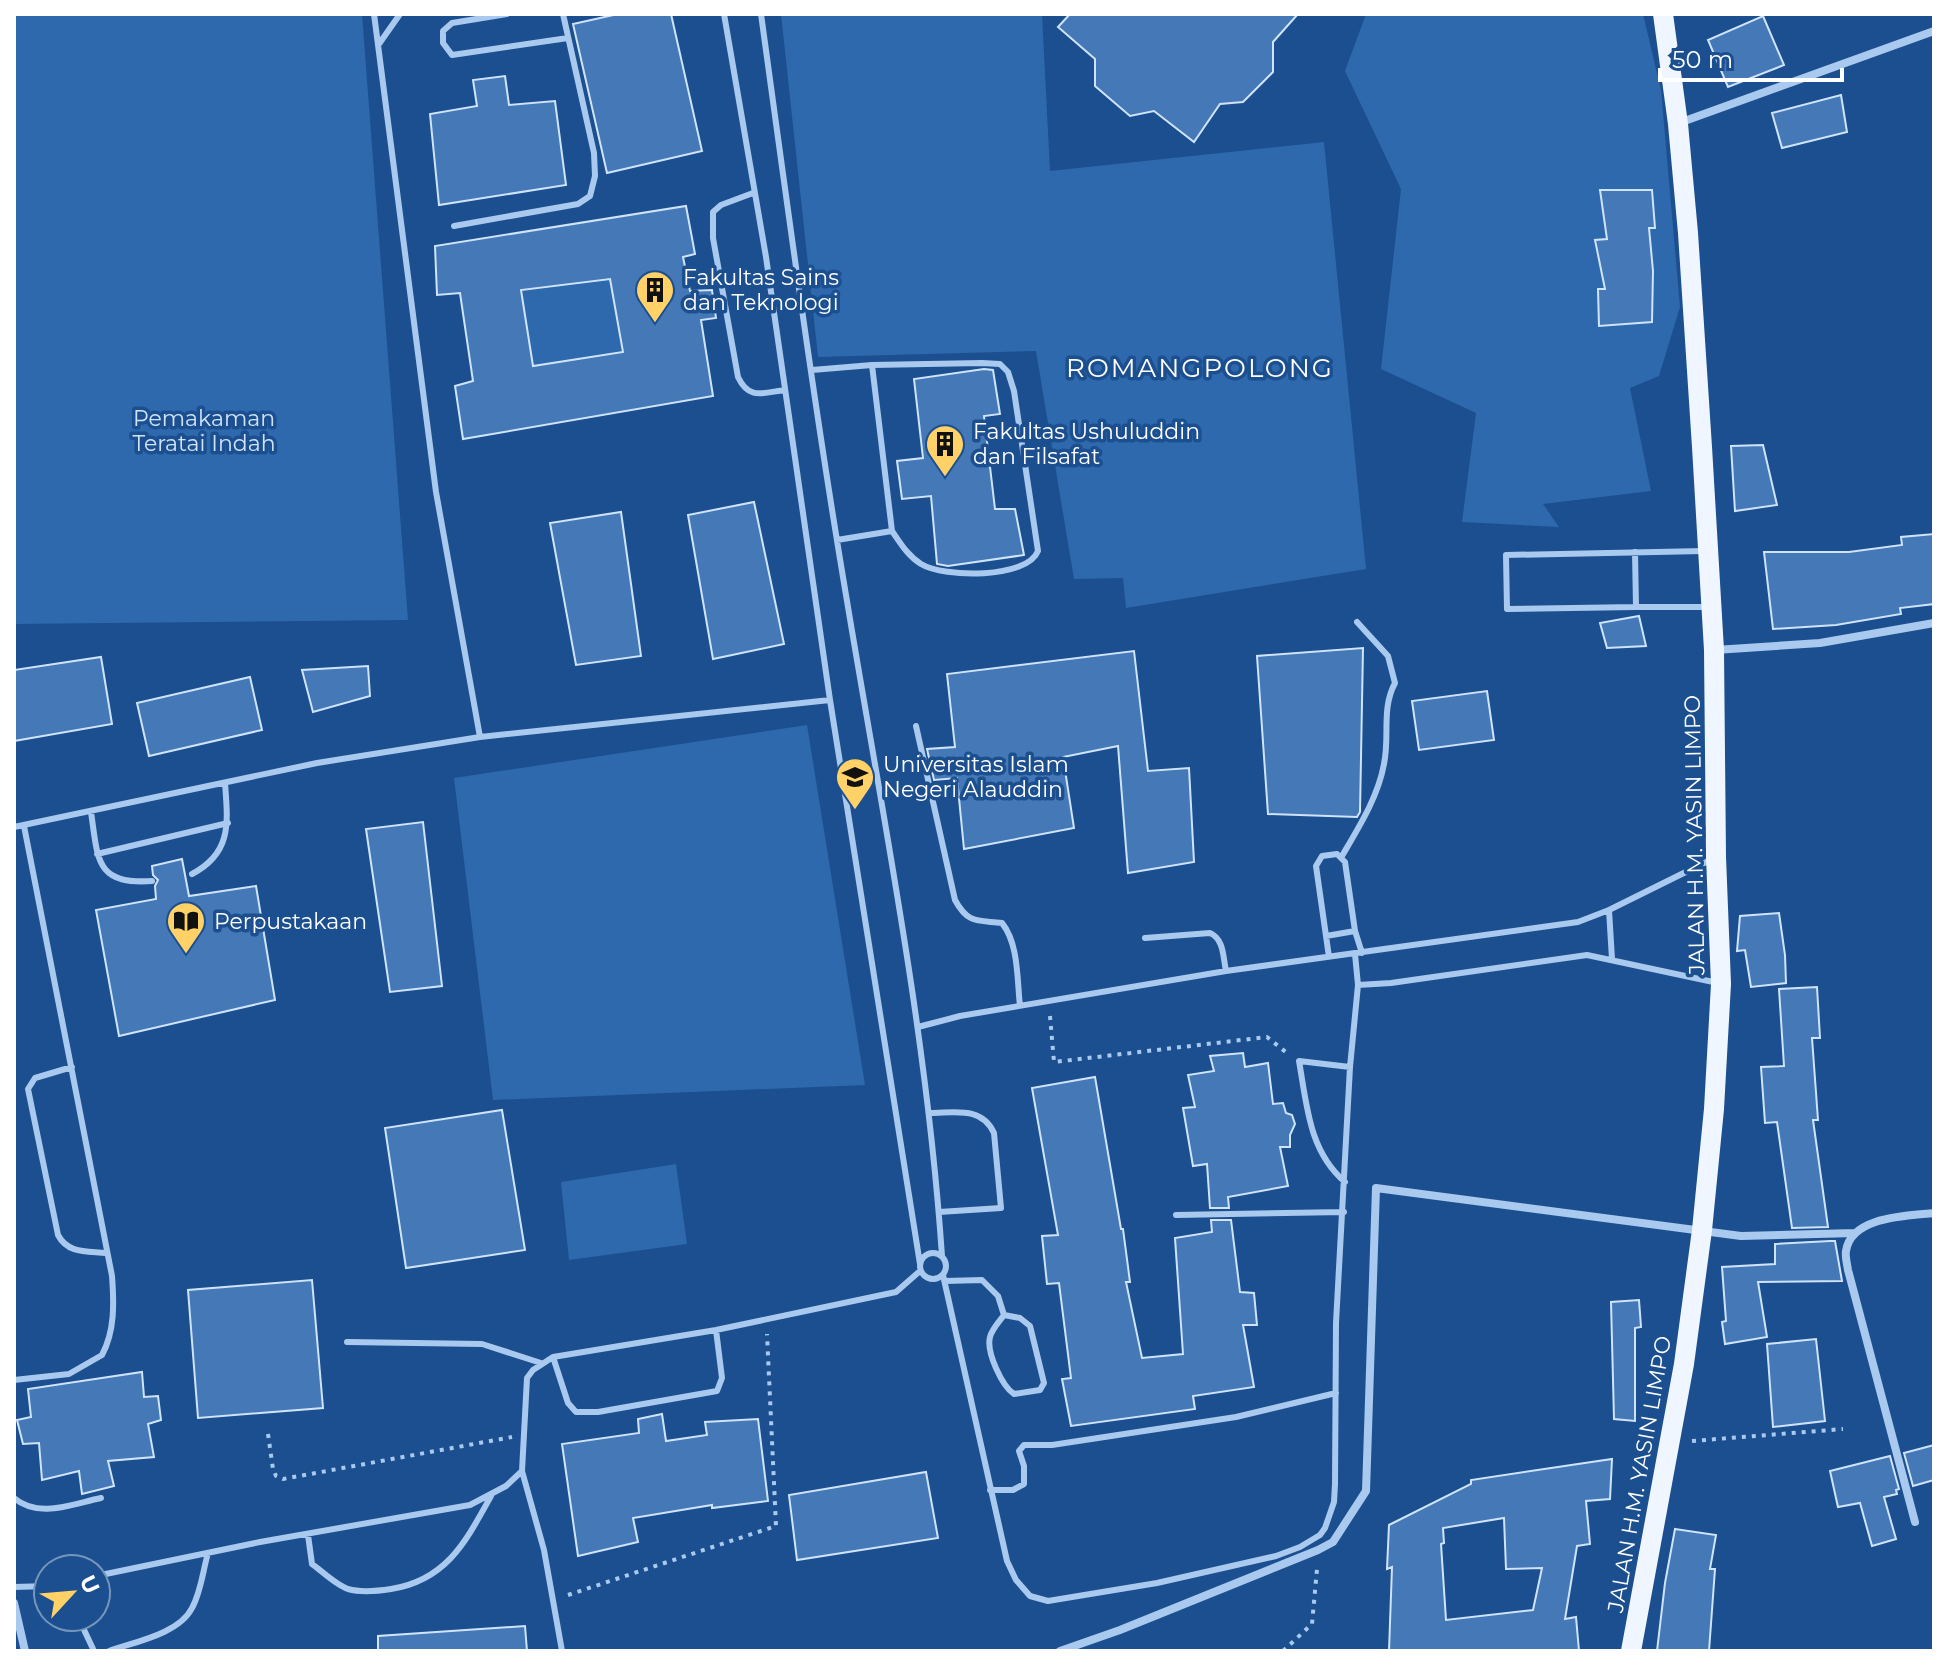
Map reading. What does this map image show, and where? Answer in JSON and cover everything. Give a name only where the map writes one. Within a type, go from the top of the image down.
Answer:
[{"type":"main road","name":"JALAN H.M. YASIN LIMPO","points":[[1631,1651],[1684,1364],[1714,1109],[1721,984],[1714,650],[1688,233],[1678,124],[1663,14]]},
{"type":"street","points":[[1678,124],[1934,31]]},
{"type":"street","points":[[1714,650],[1820,643],[1934,623]]},
{"type":"street","points":[[1060,1651],[1120,1630],[1333,1542],[1366,1491],[1376,1188],[1741,1236],[1855,1233],[1873,1222],[1934,1213]]},
{"type":"street","points":[[1855,1233],[1846,1250],[1848,1270],[1915,1522]]},
{"type":"street","points":[[14,1603],[25,1651]]},
{"type":"lane","points":[[374,14],[436,492],[480,737]]},
{"type":"lane","points":[[378,44],[400,14]]},
{"type":"lane","points":[[507,14],[452,23],[443,31],[443,43],[452,55],[568,38]]},
{"type":"lane","points":[[454,226],[578,204],[590,196],[595,176],[594,153],[563,14]]},
{"type":"lane","points":[[724,14],[766,257],[830,700],[920,1267],[931,1280],[982,1280],[990,1285],[998,1296],[1004,1315],[989,1340],[990,1349],[1006,1385],[1014,1394],[1040,1390],[1044,1383],[1030,1326],[1020,1318],[1004,1315]]},
{"type":"lane","points":[[761,14],[837,540],[918,1027],[930,1113],[942,1256],[947,1269],[944,1278],[1007,1561],[1016,1580],[1036,1599],[1048,1601],[1115,1591],[1276,1556],[1300,1547],[1325,1528],[1335,1493],[1336,1323],[1350,1067],[1358,985],[1358,954],[1342,856],[1365,817],[1380,781],[1385,760],[1387,697],[1395,683],[1388,656],[1357,622]]},
{"type":"lane","points":[[753,193],[721,205],[713,212],[713,238],[738,377],[743,388],[751,393],[784,390]]},
{"type":"lane","points":[[812,370],[872,365],[1000,364],[1008,372],[1014,391],[1038,551],[1030,563],[984,573],[944,573],[923,565],[906,552],[892,531],[872,365]]},
{"type":"lane","points":[[837,540],[892,531]]},
{"type":"lane","points":[[1708,551],[1506,555],[1507,609],[1711,607]]},
{"type":"lane","points":[[1635,552],[1636,607]]},
{"type":"lane","points":[[14,827],[317,763],[480,737],[830,700]]},
{"type":"lane","points":[[916,726],[955,900],[962,913],[976,922],[1002,923],[1007,930],[1020,1006]]},
{"type":"lane","points":[[192,874],[218,856],[228,823],[225,783]]},
{"type":"lane","points":[[91,812],[97,854],[105,870],[129,882],[152,881]]},
{"type":"lane","points":[[97,854],[228,823]]},
{"type":"lane","points":[[14,1380],[69,1374],[102,1355],[112,1327],[114,1302],[112,1276],[24,826]]},
{"type":"lane","points":[[1329,957],[1316,866],[1322,856],[1342,856]]},
{"type":"lane","points":[[918,1027],[960,1016],[1226,971],[1578,922],[1716,857]]},
{"type":"lane","points":[[1609,910],[1612,959]]},
{"type":"lane","points":[[1326,936],[1355,931]]},
{"type":"lane","points":[[1145,938],[1215,935],[1220,942],[1226,971]]},
{"type":"lane","points":[[1358,985],[1587,955],[1721,984]]},
{"type":"lane","points":[[1345,1182],[1332,1170],[1313,1139],[1299,1061],[1350,1067]]},
{"type":"lane","points":[[72,1067],[35,1078],[28,1089],[58,1235],[68,1247],[106,1253]]},
{"type":"lane","points":[[930,1113],[969,1112],[980,1115],[989,1122],[996,1148],[1001,1208],[939,1212]]},
{"type":"lane","points":[[1176,1215],[1344,1212]]},
{"type":"lane","points":[[562,1651],[555,1600],[522,1471],[527,1378],[541,1363],[553,1357],[716,1330],[896,1292],[920,1267],[922,1257],[928,1253],[942,1256]]},
{"type":"lane","points":[[553,1357],[568,1403],[576,1412],[691,1397],[717,1391],[720,1387],[722,1378],[716,1330]]},
{"type":"lane","points":[[347,1342],[482,1344],[541,1363]]},
{"type":"lane","points":[[990,1490],[1013,1490],[1024,1484],[1024,1466],[1019,1451],[1024,1445],[1052,1445],[1236,1417],[1336,1393]]},
{"type":"lane","points":[[112,1573],[451,1509],[491,1496],[522,1471]]},
{"type":"lane","points":[[308,1535],[312,1564],[347,1588],[375,1591],[398,1588],[422,1580],[446,1565],[465,1542],[491,1496]]},
{"type":"lane","points":[[14,1498],[27,1507],[43,1510],[101,1498]]},
{"type":"lane","points":[[109,1651],[162,1632],[186,1616],[193,1608],[208,1553]]},
{"type":"path","points":[[1048,1001],[1054,1062],[1267,1037],[1299,1061]]},
{"type":"path","points":[[555,1600],[776,1526],[767,1320]]},
{"type":"path","points":[[1670,1443],[1843,1429]]},
{"type":"path","points":[[268,1434],[273,1469],[276,1476],[283,1479],[526,1435]]},
{"type":"path","points":[[1283,1651],[1312,1624],[1318,1550]]},
{"type":"green space","name":"Pemakaman Teratai Indah","points":[[14,14],[362,14],[408,620],[14,624]]},
{"type":"green space","points":[[781,14],[1042,14],[1050,171],[1324,142],[1366,569],[1126,608],[1123,578],[1074,579],[1036,351],[818,357]]},
{"type":"green space","points":[[1366,14],[1643,14],[1661,90],[1680,307],[1659,376],[1630,388],[1651,491],[1543,504],[1559,527],[1462,522],[1476,413],[1381,369],[1401,189],[1345,71]]},
{"type":"green space","points":[[624,277],[628,298],[614,302],[618,328],[638,350],[533,366],[521,290]]},
{"type":"green space","points":[[807,725],[865,1085],[493,1100],[454,778]]},
{"type":"green space","points":[[676,1164],[687,1244],[569,1260],[561,1182]]},
{"type":"building","points":[[618,14],[671,14],[702,151],[607,173],[573,24]]},
{"type":"building","points":[[1070,14],[1298,14],[1273,42],[1273,72],[1243,102],[1220,104],[1194,142],[1154,111],[1130,116],[1095,86],[1095,59],[1058,27]]},
{"type":"building","points":[[1763,16],[1784,65],[1728,87],[1708,40]]},
{"type":"building","points":[[505,76],[509,105],[555,101],[566,185],[439,205],[430,114],[477,106],[473,80]]},
{"type":"building","points":[[1841,95],[1847,132],[1782,148],[1772,113]]},
{"type":"building","points":[[1600,190],[1652,190],[1655,228],[1649,228],[1653,271],[1652,322],[1599,326],[1598,289],[1605,289],[1595,240],[1607,239]]},
{"type":"building","name":"Fakultas Sains dan Teknologi","points":[[686,206],[695,254],[683,257],[690,291],[712,290],[716,318],[701,320],[713,396],[463,439],[455,386],[473,381],[460,293],[437,295],[435,246]],"holes":[[[610,279],[623,352],[533,366],[521,290]]]},
{"type":"building","name":"Fakultas Ushuluddin dan Filsafat","points":[[993,370],[1000,414],[984,416],[995,509],[1015,509],[1024,555],[948,566],[937,564],[931,496],[902,499],[897,461],[923,458],[914,379]]},
{"type":"building","points":[[1763,445],[1777,505],[1735,511],[1731,446]]},
{"type":"building","points":[[754,502],[784,644],[713,659],[688,515]]},
{"type":"building","points":[[621,512],[641,656],[576,665],[550,523]]},
{"type":"building","points":[[1934,534],[1934,604],[1900,608],[1901,614],[1836,625],[1773,629],[1764,552],[1849,552],[1902,545],[1901,537]]},
{"type":"building","points":[[1639,616],[1646,646],[1607,648],[1600,623]]},
{"type":"building","points":[[1363,648],[1360,812],[1357,817],[1268,814],[1257,656]]},
{"type":"building","points":[[1134,651],[1148,771],[1189,768],[1194,862],[1128,873],[1118,746],[1063,757],[1074,828],[964,849],[957,778],[934,780],[927,749],[955,747],[947,674]]},
{"type":"building","points":[[101,657],[112,724],[14,741],[14,670]]},
{"type":"building","points":[[368,666],[370,696],[313,712],[302,670]]},
{"type":"building","points":[[250,677],[262,730],[149,756],[137,703]]},
{"type":"building","points":[[1487,691],[1494,740],[1419,750],[1412,701]]},
{"type":"building","points":[[423,822],[442,986],[390,992],[366,829]]},
{"type":"building","name":"Perpustakaan","points":[[182,859],[189,896],[256,886],[275,1000],[119,1036],[96,910],[156,899],[158,880],[153,875],[152,866]]},
{"type":"building","points":[[1779,913],[1786,983],[1751,987],[1745,950],[1737,951],[1740,916]]},
{"type":"building","points":[[1817,987],[1820,1038],[1812,1038],[1818,1120],[1813,1120],[1828,1227],[1792,1228],[1777,1122],[1765,1123],[1761,1067],[1784,1066],[1779,989]]},
{"type":"building","points":[[1243,1053],[1245,1067],[1268,1063],[1273,1104],[1283,1103],[1286,1113],[1292,1115],[1295,1124],[1290,1135],[1290,1147],[1280,1147],[1288,1186],[1228,1197],[1229,1208],[1210,1208],[1207,1164],[1193,1166],[1183,1108],[1195,1107],[1188,1075],[1214,1071],[1210,1056]]},
{"type":"building","points":[[1095,1077],[1123,1229],[1130,1282],[1126,1282],[1142,1358],[1183,1354],[1175,1238],[1212,1232],[1211,1220],[1231,1220],[1240,1292],[1254,1293],[1257,1325],[1243,1325],[1254,1387],[1193,1396],[1195,1409],[1071,1426],[1062,1379],[1071,1378],[1059,1283],[1047,1284],[1042,1236],[1058,1235],[1032,1088]]},
{"type":"building","points":[[502,1110],[525,1250],[406,1268],[385,1128]]},
{"type":"building","points":[[1835,1241],[1842,1281],[1758,1282],[1767,1337],[1725,1344],[1722,1267],[1775,1264],[1775,1244]]},
{"type":"building","points":[[312,1280],[323,1408],[198,1418],[188,1290]]},
{"type":"building","points":[[1639,1300],[1641,1327],[1635,1328],[1635,1421],[1614,1419],[1611,1302]]},
{"type":"building","points":[[1816,1339],[1825,1421],[1773,1427],[1767,1344]]},
{"type":"building","points":[[142,1372],[144,1397],[158,1396],[161,1420],[148,1424],[154,1457],[108,1461],[114,1486],[82,1494],[79,1471],[42,1480],[39,1443],[23,1444],[17,1420],[31,1417],[28,1389]]},
{"type":"building","points":[[662,1414],[666,1441],[707,1435],[705,1422],[758,1419],[768,1501],[712,1508],[712,1505],[633,1518],[638,1542],[578,1556],[562,1444],[639,1433],[638,1419]]},
{"type":"building","points":[[1934,1445],[1934,1480],[1913,1486],[1904,1453]]},
{"type":"building","points":[[1890,1456],[1899,1489],[1896,1490],[1897,1494],[1884,1497],[1896,1539],[1872,1546],[1860,1503],[1838,1507],[1830,1471]]},
{"type":"building","points":[[1612,1459],[1610,1499],[1586,1501],[1590,1544],[1577,1546],[1565,1619],[1576,1617],[1579,1651],[1389,1651],[1392,1567],[1387,1569],[1389,1525],[1471,1484],[1471,1480]],"holes":[[[1504,1518],[1506,1569],[1542,1568],[1533,1610],[1446,1620],[1441,1544],[1444,1543],[1443,1528]]]},
{"type":"building","points":[[926,1472],[938,1538],[797,1560],[789,1495]]},
{"type":"building","points":[[1675,1529],[1716,1535],[1710,1569],[1715,1569],[1709,1651],[1657,1651]]},
{"type":"building","points":[[525,1626],[527,1651],[378,1651],[378,1636]]},
{"type":"place","name":"Fakultas Sains dan Teknologi","points":[[655,324]]},
{"type":"place","name":"Fakultas Ushuluddin dan Filsafat","points":[[945,478]]},
{"type":"place","name":"Universitas Islam Negeri Alauddin","points":[[855,811]]},
{"type":"place","name":"Perpustakaan","points":[[186,955]]},
{"type":"district","name":"ROMANGPOLONG","points":[[1200,368]]}]
